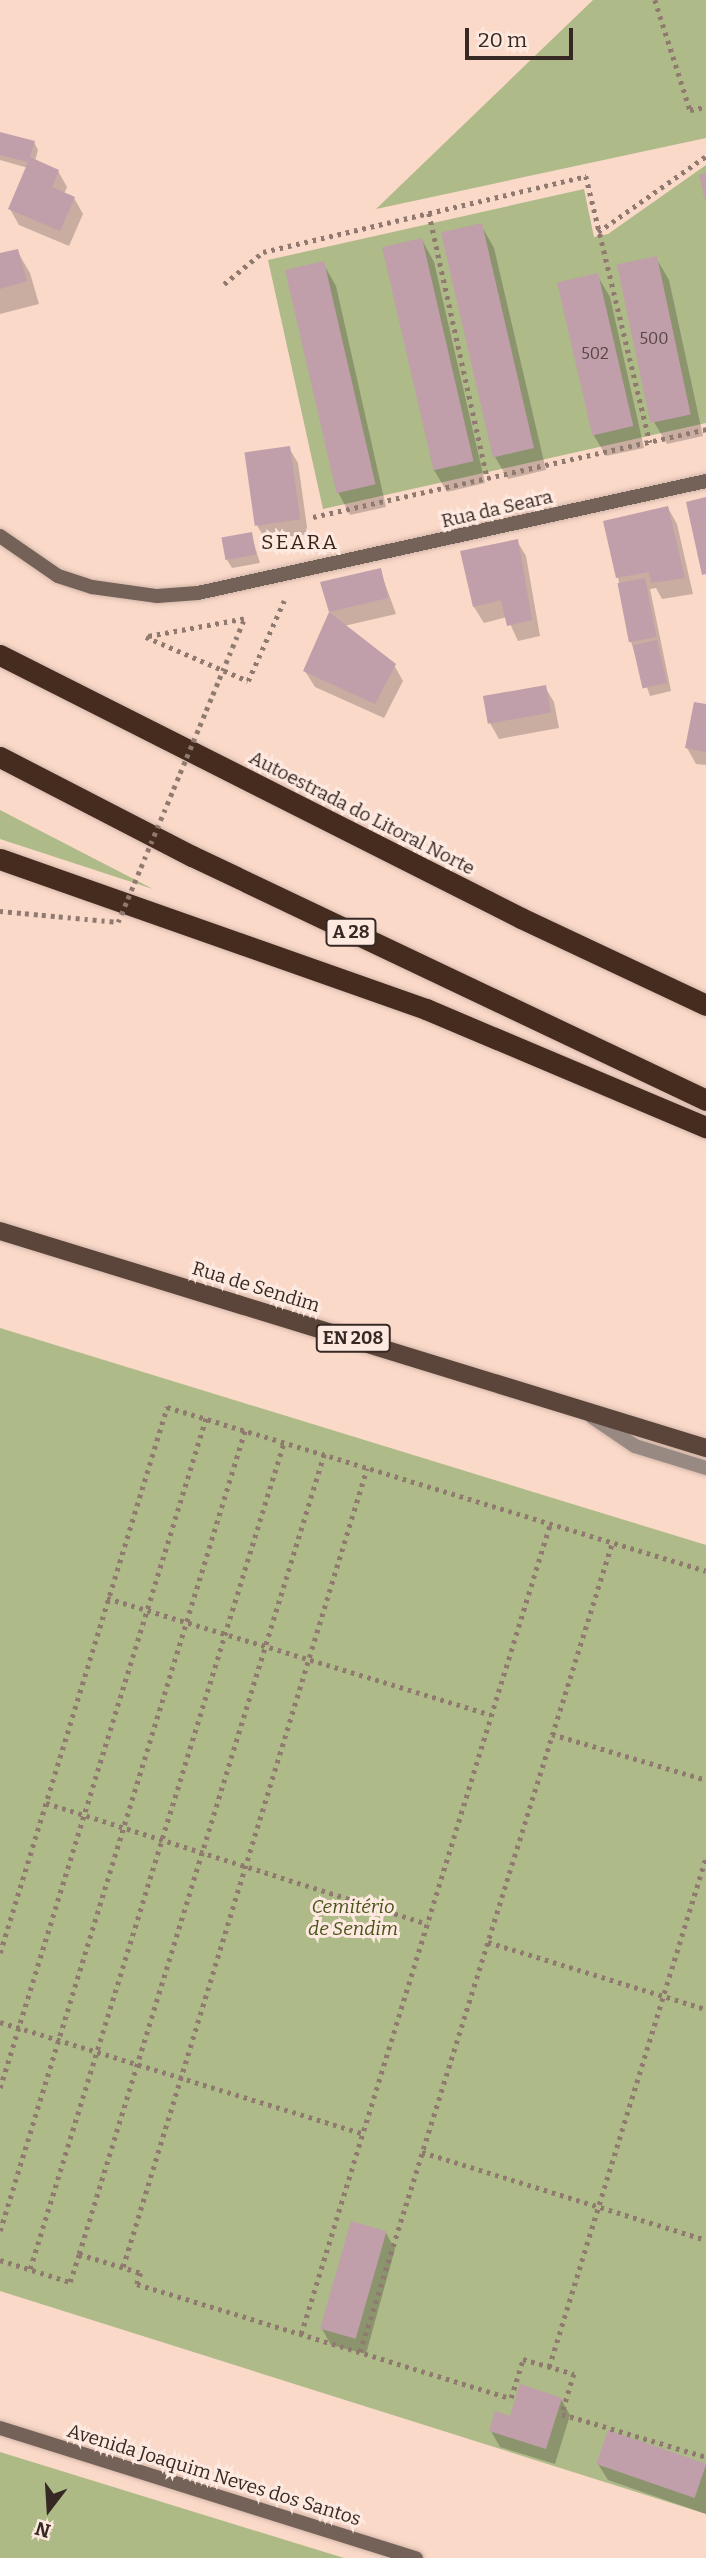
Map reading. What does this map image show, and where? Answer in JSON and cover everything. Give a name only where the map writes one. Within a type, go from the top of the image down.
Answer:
[{"type":"highway","points":[[0,644],[43,678]]},
{"type":"highway","name":"Autoestrada do Litoral Norte","points":[[0,655],[706,1005]]},
{"type":"highway","name":"A 28","points":[[0,758],[192,856],[706,1100]]},
{"type":"highway","points":[[0,859],[426,1009],[706,1127]]},
{"type":"main road","name":"Rua de Sendim","points":[[0,1231],[706,1448]]},
{"type":"street","name":"Rua da Seara","points":[[0,536],[58,576],[124,593],[198,593],[296,575],[706,481]]},
{"type":"street","name":"Rua de Sendim","points":[[580,1408],[635,1446],[706,1468]]},
{"type":"street","name":"Avenida Joaquim Neves dos Santos","points":[[0,2428],[416,2558]]},
{"type":"path","points":[[655,0],[690,110],[706,107]]},
{"type":"path","points":[[598,232],[706,156]]},
{"type":"path","points":[[224,284],[263,252],[586,176],[650,442]]},
{"type":"path","points":[[429,213],[487,477]]},
{"type":"path","points":[[313,517],[706,429]]},
{"type":"path","points":[[0,911],[118,922],[244,619],[146,637],[248,681],[296,575]]},
{"type":"path","points":[[0,1953],[167,1407],[706,1571]]},
{"type":"path","points":[[0,2088],[206,1418]]},
{"type":"path","points":[[0,2231],[245,1430]]},
{"type":"path","points":[[30,2269],[285,1443]]},
{"type":"path","points":[[0,2260],[70,2282],[324,1454]]},
{"type":"path","points":[[123,2267],[367,1468]]},
{"type":"path","points":[[301,2334],[550,1524]]},
{"type":"path","points":[[360,2352],[612,1542]]},
{"type":"path","points":[[107,1598],[491,1716]]},
{"type":"path","points":[[552,1734],[706,1780]]},
{"type":"path","points":[[46,1803],[427,1924]]},
{"type":"path","points":[[549,2367],[706,1857]]},
{"type":"path","points":[[488,1942],[706,2009]]},
{"type":"path","points":[[0,2022],[363,2134]]},
{"type":"path","points":[[422,2152],[706,2240]]},
{"type":"path","points":[[79,2254],[141,2273],[137,2284],[511,2398],[523,2359],[574,2374],[562,2414],[706,2457]]},
{"type":"green space","points":[[593,0],[706,0],[706,138],[376,209]]},
{"type":"green space","points":[[706,165],[706,423],[323,509],[268,260],[584,189],[594,237],[608,234]]},
{"type":"green space","points":[[0,810],[153,889],[0,839]]},
{"type":"green space","name":"Cemitério de Sendim","points":[[0,1328],[706,1545],[706,2514],[0,2291]]},
{"type":"green space","points":[[0,2452],[344,2558],[0,2558]]},
{"type":"building","points":[[0,132],[35,141],[30,157],[59,170],[52,187],[75,197],[60,231],[8,209],[28,162],[0,155]]},
{"type":"building","points":[[706,173],[706,200],[705,200],[699,175]]},
{"type":"building","points":[[482,223],[534,448],[493,458],[441,232]]},
{"type":"building","points":[[422,238],[474,461],[434,470],[382,247]]},
{"type":"building","points":[[18,249],[27,281],[0,289],[0,253]]},
{"type":"building","points":[[657,256],[691,414],[651,423],[617,265]]},
{"type":"building","points":[[324,261],[376,484],[337,493],[285,270]]},
{"type":"building","points":[[598,273],[633,426],[592,435],[557,282]]},
{"type":"building","points":[[290,446],[300,519],[255,526],[244,452]]},
{"type":"building","points":[[706,497],[706,574],[702,575],[686,502]]},
{"type":"building","points":[[668,506],[685,578],[651,583],[649,572],[616,578],[603,521]]},
{"type":"building","points":[[252,532],[256,555],[225,560],[221,537]]},
{"type":"building","points":[[518,539],[532,620],[507,626],[501,600],[473,607],[460,551]]},
{"type":"building","points":[[381,568],[388,598],[329,612],[320,582]]},
{"type":"building","points":[[645,578],[656,637],[629,642],[618,583]]},
{"type":"building","points":[[329,612],[396,664],[375,704],[303,671]]},
{"type":"building","points":[[657,640],[667,683],[643,688],[633,646]]},
{"type":"building","points":[[546,685],[551,713],[488,724],[483,696]]},
{"type":"building","points":[[694,702],[706,704],[706,752],[685,748]]},
{"type":"building","points":[[351,2221],[387,2231],[356,2339],[320,2329]]},
{"type":"building","points":[[520,2384],[562,2398],[546,2449],[489,2431],[495,2411],[510,2416]]},
{"type":"building","points":[[608,2430],[706,2464],[695,2498],[596,2464]]},
{"type":"district","name":"SEARA","points":[[300,542]]}]
